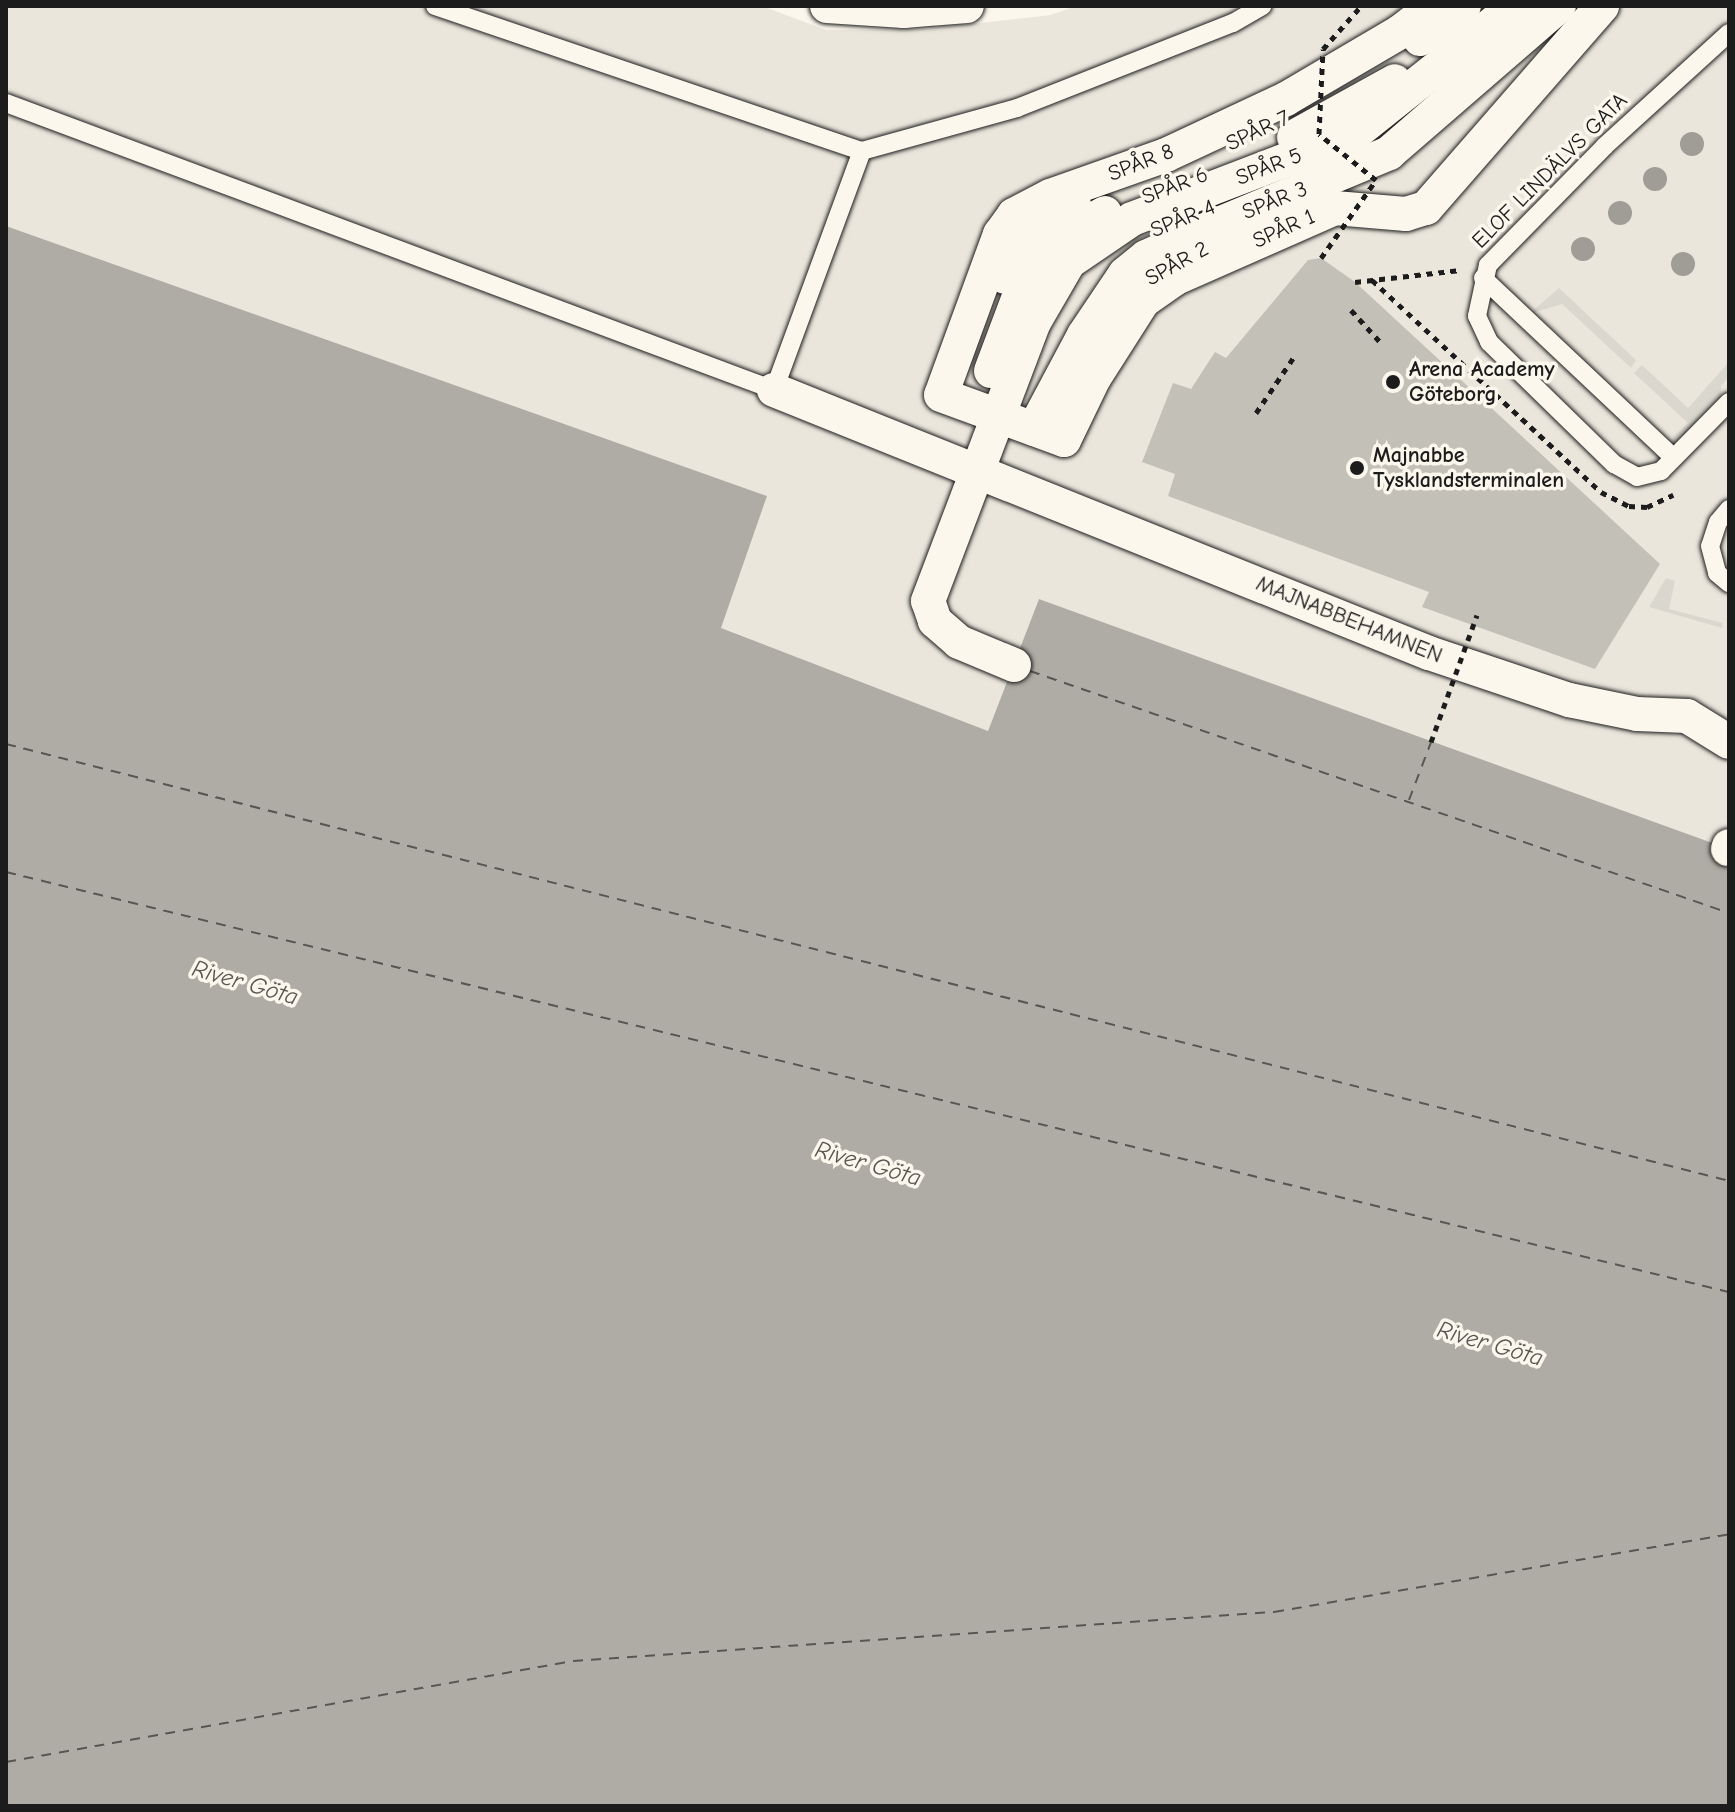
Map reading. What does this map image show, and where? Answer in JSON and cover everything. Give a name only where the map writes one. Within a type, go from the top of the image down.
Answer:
[{"type":"street","points":[[827,6],[904,11],[967,6]]},
{"type":"street","name":"SPÅR 8","points":[[1005,418],[1000,234],[1014,215],[1050,196],[1166,155],[1286,99],[1400,32],[1434,6]]},
{"type":"street","name":"SPÅR 7","points":[[1005,418],[1015,251],[1049,219],[1297,113],[1405,51],[1464,6]]},
{"type":"street","name":"SPÅR 6","points":[[1005,418],[1020,292],[1061,237],[1108,212],[1282,143],[1345,111],[1456,38],[1489,6]]},
{"type":"street","name":"SPÅR 5","points":[[1005,418],[1049,291],[1069,262],[1104,234],[1354,134],[1515,6]]},
{"type":"street","name":"SPÅR 4","points":[[1005,418],[1088,286],[1132,240],[1372,146],[1536,6]]},
{"type":"street","name":"SPÅR 3","points":[[1005,418],[1084,335],[1125,274],[1146,257],[1389,153],[1559,6]]},
{"type":"street","name":"SPÅR 2","points":[[1005,418],[1080,371],[1132,290],[1167,265],[1334,192],[1405,198],[1418,194],[1580,6]]},
{"type":"street","name":"SPÅR 1","points":[[1005,418],[1143,301],[1174,279],[1335,208],[1406,214],[1426,208],[1602,6]]},
{"type":"street","name":"MAJNABBEHAMNEN","points":[[774,390],[974,473],[1429,653],[1569,700],[1637,714],[1687,716],[1729,742]]},
{"type":"street","points":[[1005,418],[974,473],[928,601],[935,621],[959,642],[1014,665]]},
{"type":"lane","points":[[435,6],[862,151],[1017,108],[1233,23],[1263,6]]},
{"type":"lane","name":"ELOF LINDÄLVS GATA","points":[[1729,33],[1605,146],[1488,265],[1477,316],[1489,342],[1614,464],[1637,477],[1661,471],[1729,402]]},
{"type":"lane","points":[[6,103],[774,390],[862,151]]},
{"type":"lane","points":[[1483,278],[1674,458]]},
{"type":"lane","points":[[1729,509],[1718,522],[1710,546],[1717,573],[1729,583]]},
{"type":"path","points":[[1321,258],[1376,180],[1319,134],[1323,49],[1361,6]]},
{"type":"path","points":[[1355,282],[1454,268],[1483,278]]},
{"type":"path","points":[[1351,310],[1383,345]]},
{"type":"path","points":[[1256,413],[1296,354]]},
{"type":"path","points":[[1431,742],[1477,615]]},
{"type":"shaded area","points":[[6,6],[762,6],[826,30],[927,29],[1051,15],[1076,6],[1729,6],[1729,849],[1039,599],[988,731],[721,628],[767,496],[6,226]]},
{"type":"shaded area","points":[[1559,288],[1636,360],[1631,368],[1562,304],[1529,314]]},
{"type":"shaded area","points":[[1729,362],[1729,377],[1721,386],[1722,408],[1679,444],[1669,441],[1688,423],[1634,373],[1642,365],[1688,408]]},
{"type":"shaded area","points":[[1666,578],[1675,581],[1669,609],[1723,623],[1722,628],[1649,607]]},
{"type":"water","name":"River Göta","points":[[6,226],[767,496],[721,628],[988,731],[1039,599],[1729,849],[1729,1806],[6,1806]]},
{"type":"building","name":"Majnabbe Tysklandsterminalen","points":[[1321,258],[1355,282],[1660,564],[1595,669],[1422,607],[1429,592],[1168,496],[1175,474],[1142,462],[1173,383],[1191,389],[1215,352],[1226,358],[1308,260]]},
{"type":"ferry route","points":[[1030,671],[1729,913]]},
{"type":"ferry route","points":[[1409,800],[1431,742]]},
{"type":"ferry route","points":[[6,744],[1729,1181]]},
{"type":"ferry route","points":[[6,872],[1729,1292]]},
{"type":"ferry route","points":[[6,1762],[573,1661],[1274,1612],[1729,1534]]},
{"type":"place","name":"Arena Academy Göteborg","points":[[1393,382]]},
{"type":"place","name":"Majnabbe Tysklandsterminalen","points":[[1357,468]]}]
